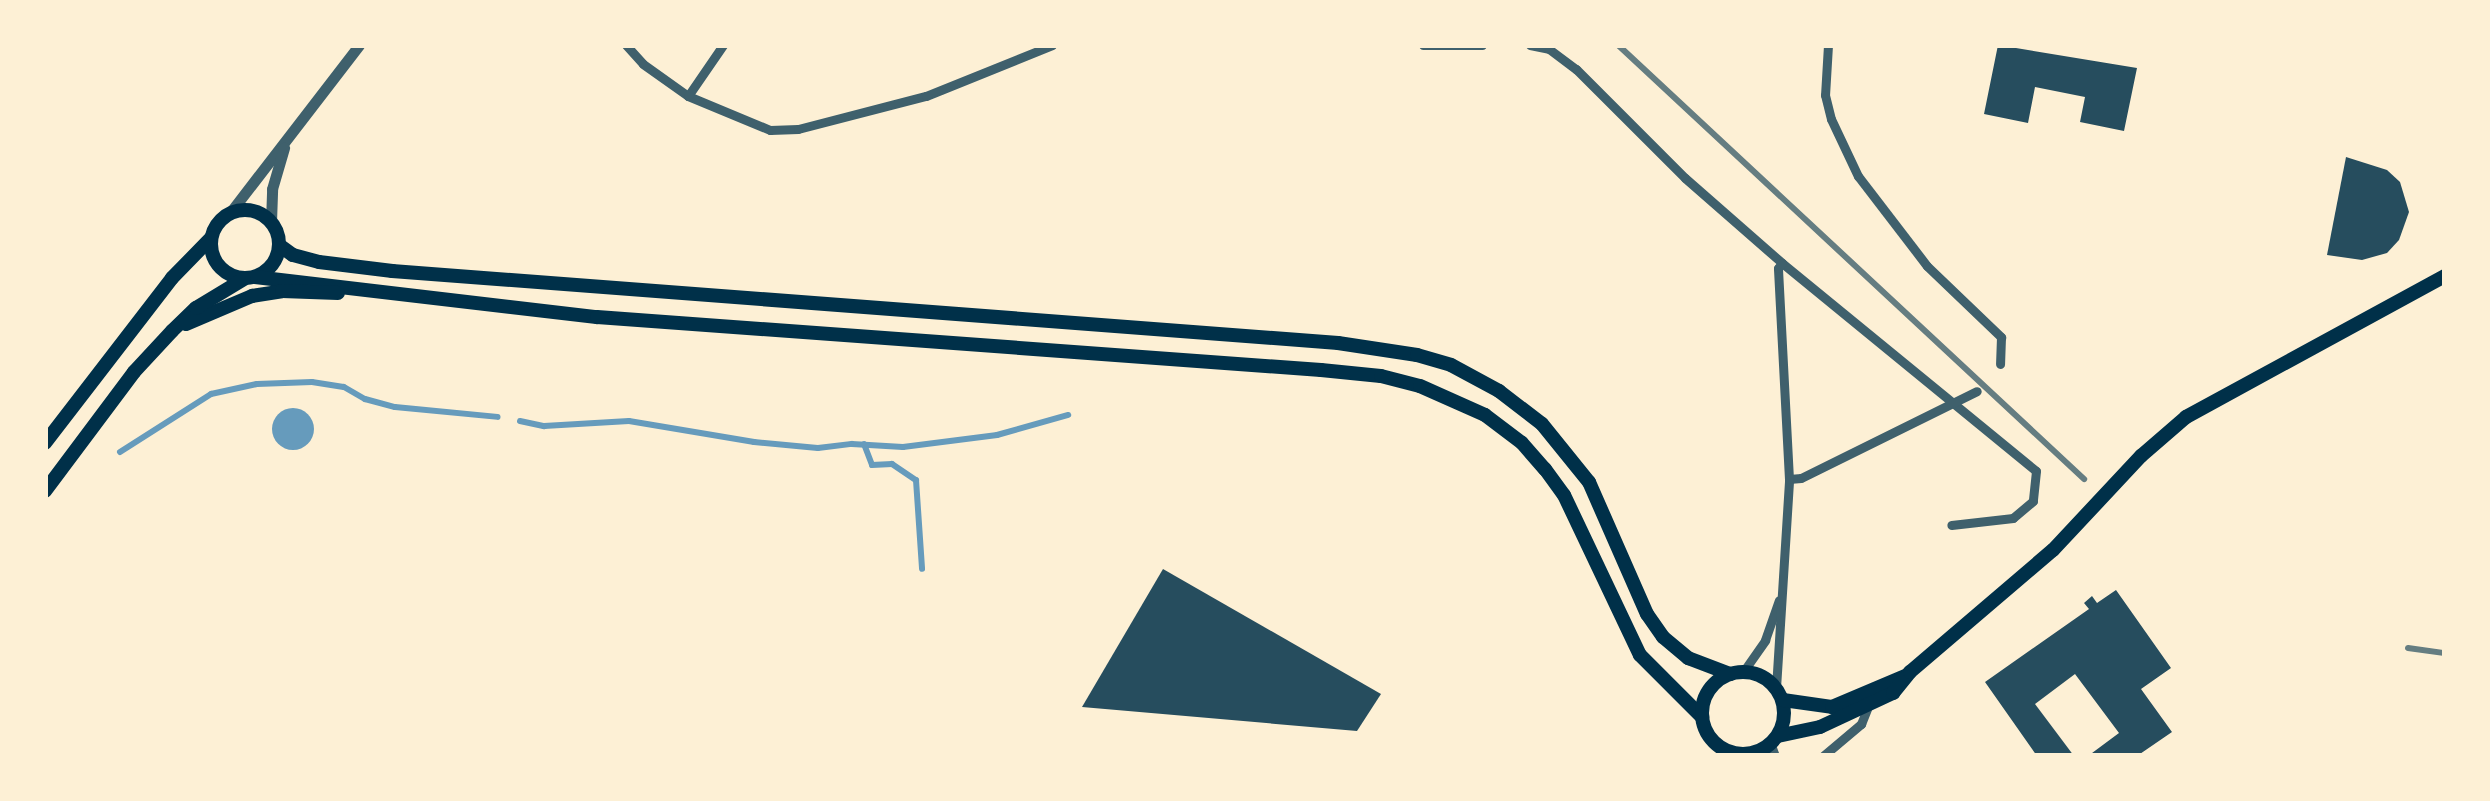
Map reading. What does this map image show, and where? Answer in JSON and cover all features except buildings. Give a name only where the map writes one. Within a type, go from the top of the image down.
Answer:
[{"type":"main road","points":[[45,443],[172,278],[229,214],[252,211],[272,222],[279,245],[272,266],[196,308],[172,331],[134,372],[45,491]]},
{"type":"main road","points":[[211,238],[210,250],[222,270],[249,278],[597,316],[1366,374],[1448,395],[1498,424],[1545,469],[1564,495],[1634,646],[1649,668],[1702,717],[1711,740],[1742,756],[1867,709],[1893,694],[1906,676],[2054,550],[2168,430],[2203,407],[2445,276]]},
{"type":"main road","points":[[279,245],[293,255],[319,262],[392,271],[1338,343],[1417,355],[1452,365],[1500,391],[1542,424],[1589,482],[1648,614],[1663,636],[1688,658],[1737,673],[1756,674],[1779,694],[1832,707],[1906,676]]},
{"type":"main road","points":[[172,331],[226,304],[282,291],[418,296]]},
{"type":"main road","points":[[1702,717],[1708,690],[1737,673]]},
{"type":"main road","points":[[1775,745],[1785,719],[1779,694]]},
{"type":"street","points":[[229,214],[359,45]]},
{"type":"street","points":[[626,45],[688,96],[770,130],[798,130],[926,96],[1052,45]]},
{"type":"street","points":[[688,96],[723,45]]},
{"type":"street","points":[[1423,45],[1482,45]]},
{"type":"street","points":[[1530,45],[1549,49],[1576,69],[1685,178],[1782,263],[2036,471],[2038,483],[2033,500],[2005,522],[1951,525]]},
{"type":"street","points":[[1828,45],[1825,95],[1836,132],[1858,176],[1927,266],[2002,337],[2000,364]]},
{"type":"street","points":[[272,222],[272,189],[287,140]]},
{"type":"street","points":[[1779,694],[1789,479],[1778,268],[1782,263]]},
{"type":"street","points":[[1789,479],[1801,478],[1976,391]]},
{"type":"street","points":[[1737,673],[1766,640],[1782,588]]},
{"type":"street","points":[[1823,756],[1860,724],[1867,709]]},
{"type":"water","points":[[293,408],[308,414],[314,429],[308,444],[293,450],[278,444],[272,429],[278,414]]},
{"type":"waterway","points":[[120,452],[211,394],[257,384],[312,382],[344,387],[365,399],[395,407],[498,417]]},
{"type":"waterway","points":[[520,421],[544,426],[629,421],[754,442],[818,448],[852,444],[903,447],[997,435],[1068,415]]},
{"type":"waterway","points":[[864,444],[872,465],[892,464],[916,480],[922,569]]},
{"type":"railway","points":[[1618,45],[2084,479]]},
{"type":"railway","points":[[2408,648],[2445,653]]}]
